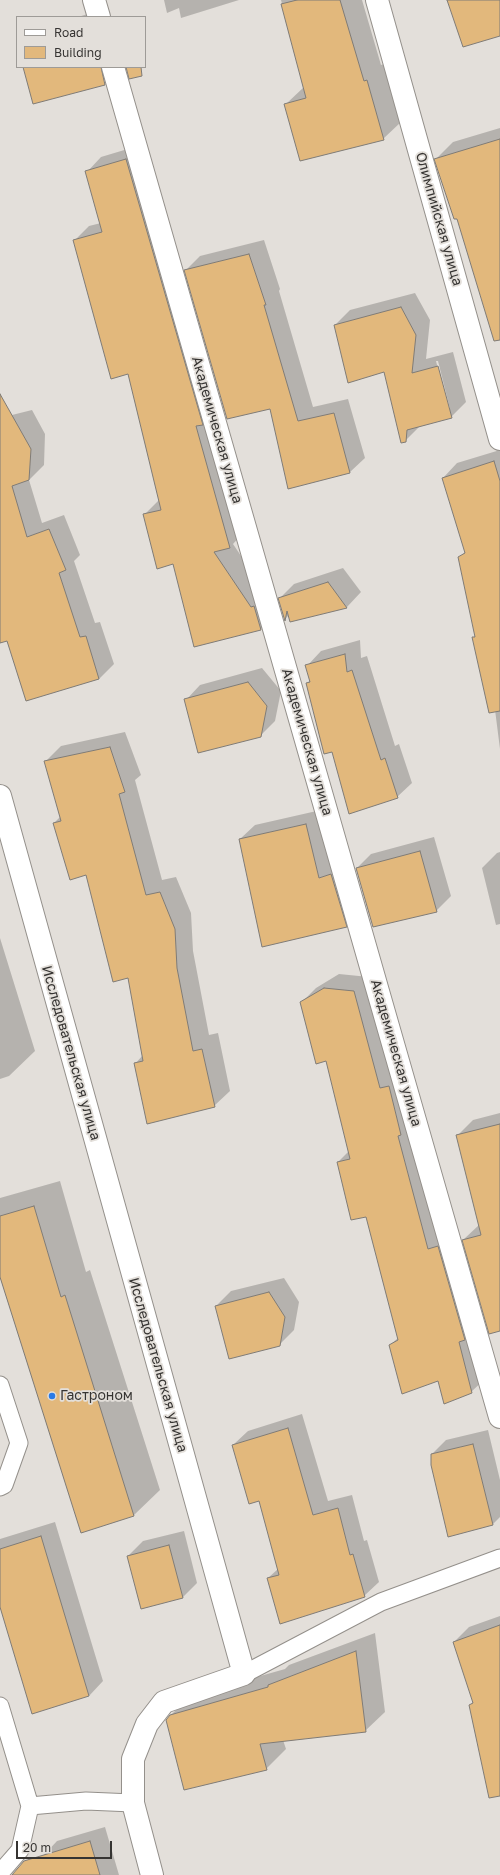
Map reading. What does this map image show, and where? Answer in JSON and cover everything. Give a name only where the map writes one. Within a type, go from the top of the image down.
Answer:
[{"type":"street","points":[[94,0],[99,16]]},
{"type":"street","name":"Олимпийская улица","points":[[377,0],[500,439]]},
{"type":"street","name":"Академическая улица","points":[[113,68],[500,1417]]},
{"type":"street","name":"Исследовательская улица","points":[[0,796],[244,1674]]},
{"type":"street","points":[[152,1875],[133,1803],[133,1759],[147,1724],[164,1702],[244,1674]]},
{"type":"lane","points":[[0,1385],[19,1443],[4,1485],[0,1487]]},
{"type":"lane","points":[[244,1674],[381,1602],[500,1558]]},
{"type":"lane","points":[[0,1706],[30,1806],[20,1850],[0,1873]]},
{"type":"lane","points":[[30,1806],[86,1801],[133,1803]]},
{"type":"building","points":[[297,0],[340,0],[364,81],[367,80],[384,140],[300,161],[284,104],[306,98],[281,4]]},
{"type":"building","points":[[447,0],[500,0],[500,36],[463,47]]},
{"type":"building","points":[[23,68],[101,68],[105,85],[33,104]]},
{"type":"building","points":[[126,68],[141,68],[142,76],[129,79]]},
{"type":"building","points":[[500,139],[500,340],[494,341],[457,219],[454,219],[434,159]]},
{"type":"building","points":[[126,159],[203,425],[196,426],[230,548],[214,552],[251,607],[254,606],[261,630],[194,647],[173,564],[157,569],[143,514],[161,510],[128,374],[111,379],[73,240],[102,232],[85,171]]},
{"type":"building","points":[[249,254],[266,305],[264,305],[298,421],[334,413],[350,473],[288,489],[270,409],[227,419],[184,270]]},
{"type":"building","points":[[401,307],[416,335],[412,373],[438,366],[452,418],[407,430],[406,442],[401,443],[384,372],[348,383],[334,325]]},
{"type":"building","points":[[0,394],[31,449],[29,480],[12,486],[27,537],[49,529],[66,570],[59,573],[80,637],[86,636],[99,679],[26,701],[7,641],[0,643]]},
{"type":"building","points":[[494,461],[500,481],[500,711],[489,713],[472,637],[475,637],[458,557],[465,553],[442,478]]},
{"type":"building","points":[[328,582],[347,608],[290,622],[287,611],[285,621],[278,598]]},
{"type":"building","points":[[345,654],[347,672],[352,670],[381,760],[385,758],[398,798],[349,814],[332,752],[324,754],[306,683],[310,682],[305,665]]},
{"type":"building","points":[[248,682],[267,706],[261,737],[198,753],[184,699]]},
{"type":"building","points":[[110,747],[125,792],[119,794],[146,895],[160,892],[175,929],[177,968],[193,1051],[202,1049],[215,1107],[147,1124],[134,1063],[143,1061],[128,978],[113,982],[86,875],[70,880],[53,823],[61,821],[44,761]]},
{"type":"building","points":[[306,824],[319,878],[331,874],[347,927],[262,947],[239,839]]},
{"type":"building","points":[[420,851],[437,912],[373,927],[356,868]]},
{"type":"building","points":[[324,988],[354,991],[380,1088],[389,1086],[401,1135],[398,1136],[428,1249],[438,1246],[465,1340],[459,1342],[472,1393],[444,1404],[438,1381],[402,1394],[389,1345],[398,1340],[366,1217],[351,1220],[337,1162],[350,1159],[326,1061],[316,1064],[300,1002]]},
{"type":"building","points":[[500,1124],[500,1331],[489,1334],[462,1240],[481,1235],[456,1135]]},
{"type":"building","points":[[34,1206],[61,1297],[65,1295],[134,1516],[81,1533],[0,1277],[0,1216]]},
{"type":"building","points":[[269,1292],[285,1317],[280,1346],[229,1359],[215,1306]]},
{"type":"building","points":[[288,1428],[313,1515],[338,1508],[350,1555],[353,1554],[365,1597],[280,1624],[267,1578],[279,1575],[259,1501],[249,1504],[232,1445]]},
{"type":"building","points":[[473,1444],[493,1525],[448,1537],[431,1465],[431,1454]]},
{"type":"building","points":[[41,1536],[89,1696],[32,1714],[0,1607],[0,1549]]},
{"type":"building","points":[[169,1545],[183,1598],[141,1609],[127,1556]]},
{"type":"building","points":[[500,1625],[500,1796],[489,1798],[469,1705],[473,1703],[453,1642]]},
{"type":"building","points":[[356,1651],[366,1732],[260,1744],[267,1770],[184,1790],[166,1720],[170,1715],[268,1687],[268,1685]]},
{"type":"building","points":[[90,1841],[100,1875],[12,1875],[24,1861]]},
{"type":"place","name":"Гастроном","points":[[52,1396]]}]
